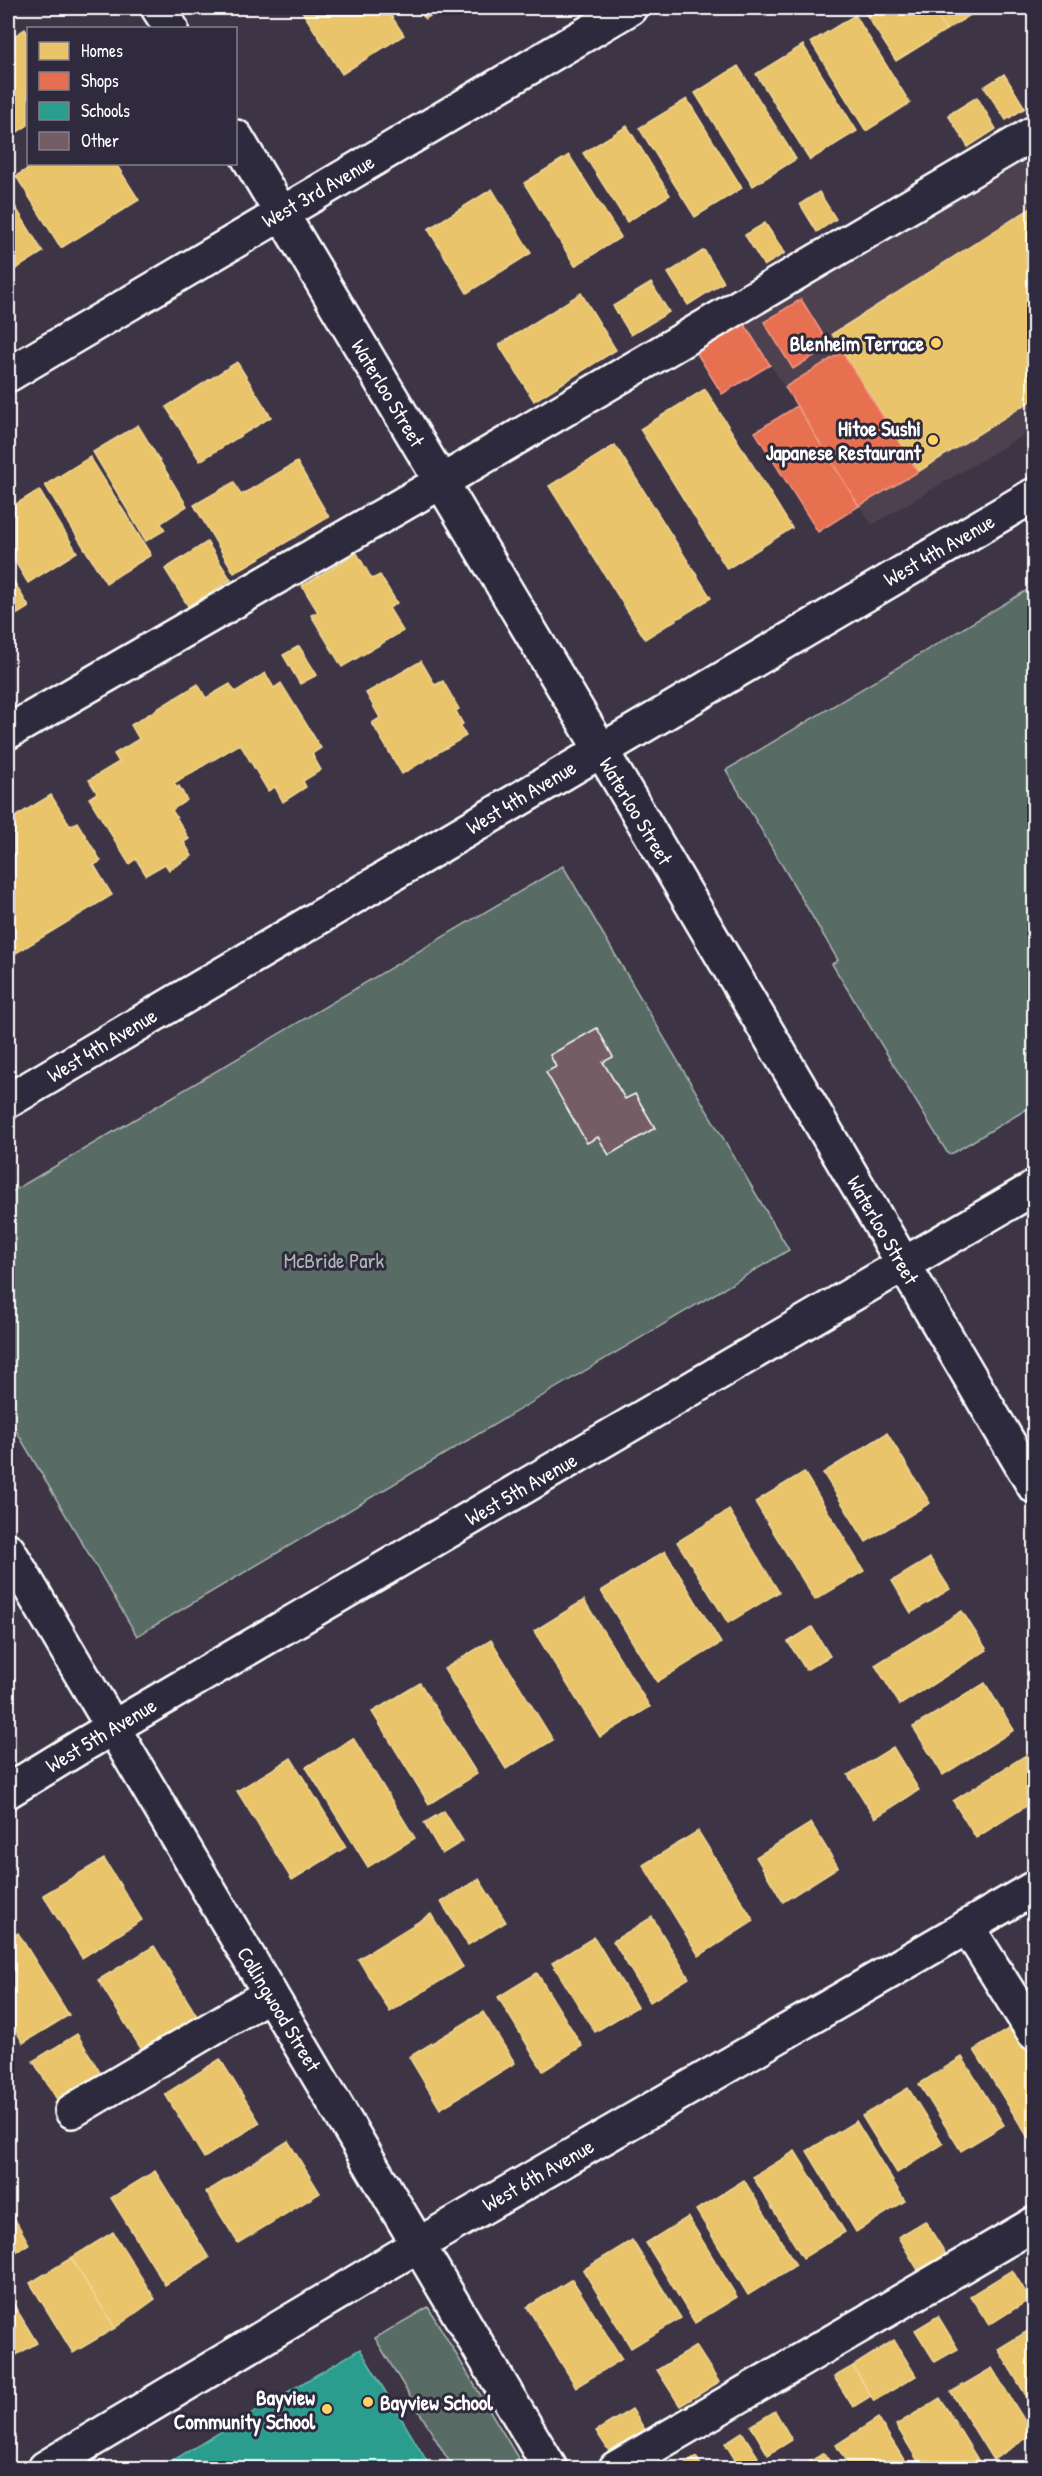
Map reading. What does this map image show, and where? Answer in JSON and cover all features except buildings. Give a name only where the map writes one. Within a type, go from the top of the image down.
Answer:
[{"type":"street","points":[[158,8],[170,27]]},
{"type":"street","name":"West 3rd Avenue","points":[[8,375],[630,8]]},
{"type":"street","points":[[8,732],[441,482],[1035,133]]},
{"type":"street","name":"Waterloo Street","points":[[237,139],[1035,1486]]},
{"type":"street","name":"West 4th Avenue","points":[[8,1101],[1035,495]]},
{"type":"street","name":"West 5th Avenue","points":[[8,1791],[1035,1188]]},
{"type":"street","name":"Collingwood Street","points":[[8,1550],[550,2469]]},
{"type":"street","name":"West 6th Avenue","points":[[45,2469],[418,2245],[1035,1888]]},
{"type":"street","points":[[968,1928],[1035,2033]]},
{"type":"street","points":[[72,2111],[270,1994]]},
{"type":"street","points":[[616,2469],[1035,2224]]},
{"type":"shaded area","points":[[1034,148],[1034,429],[872,525],[743,322]]},
{"type":"green space","points":[[1034,586],[1034,1105],[948,1154],[832,964],[838,960],[726,770]]},
{"type":"green space","name":"McBride Park","points":[[563,866],[789,1250],[137,1636],[8,1417],[8,1194]]},
{"type":"green space","points":[[428,2307],[524,2468],[453,2468],[375,2338]]},
{"type":"place","name":"Blenheim Terrace","points":[[936,343]]},
{"type":"place","name":"Hitoe Sushi Japanese Restaurant","points":[[933,440]]},
{"type":"place","name":"Bayview School","points":[[368,2402]]},
{"type":"place","name":"Bayview Community School","points":[[327,2409]]}]
